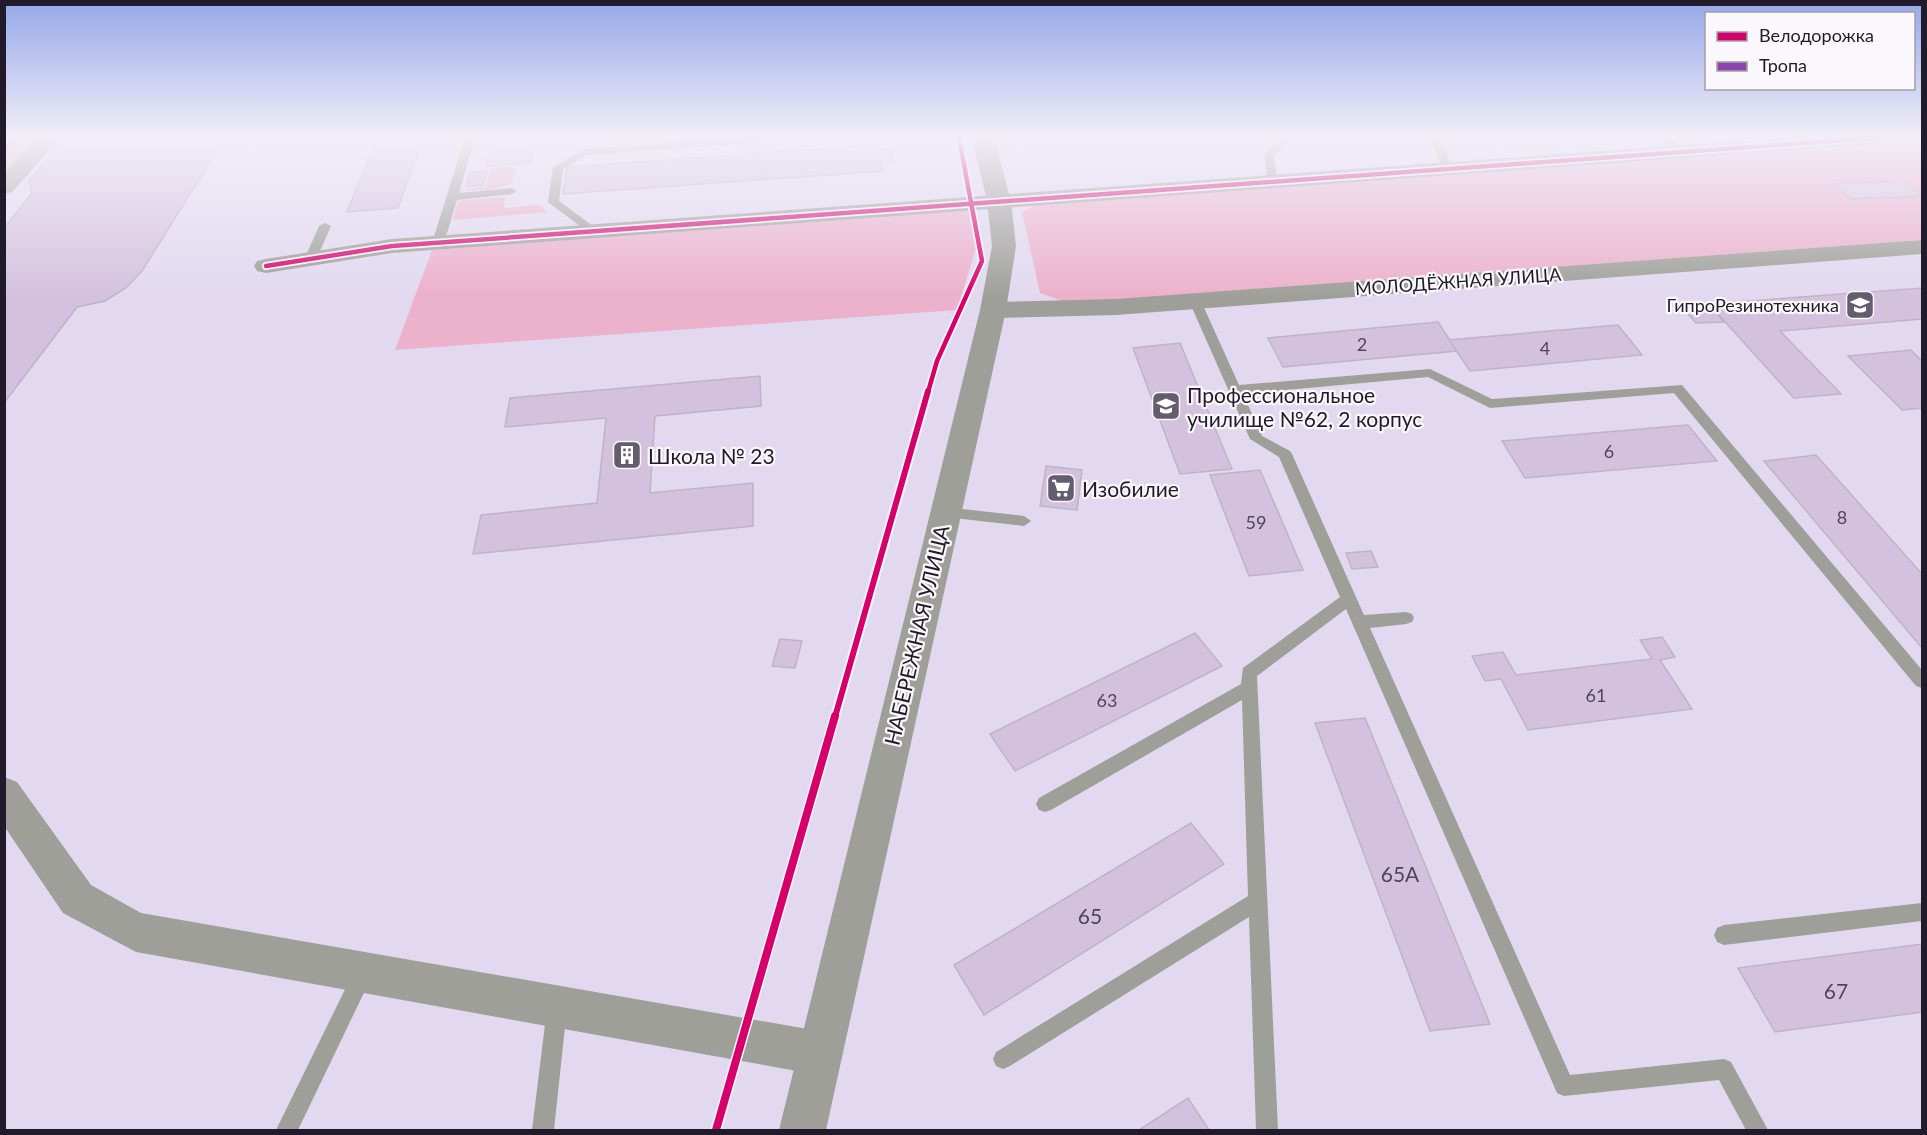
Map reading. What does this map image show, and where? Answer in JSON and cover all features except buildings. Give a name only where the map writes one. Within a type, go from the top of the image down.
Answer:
[{"type":"street","name":"НАБЕРЕЖНАЯ УЛИЦА","points":[[802,1131],[993,310],[1004,246],[996,191]]},
{"type":"street","points":[[266,266],[392,246],[1136,191]]},
{"type":"street","name":"МОЛОДЁЖНАЯ УЛИЦА","points":[[993,310],[1116,307],[1923,247]]},
{"type":"street","points":[[4,794],[76,899],[136,932],[819,1053]]},
{"type":"lane","points":[[438,243],[454,191]]},
{"type":"lane","points":[[452,196],[512,191]]},
{"type":"lane","points":[[555,191],[553,202],[593,231]]},
{"type":"lane","points":[[311,258],[325,226]]},
{"type":"lane","points":[[1195,301],[1257,439],[1285,454],[1564,1086],[1724,1069],[1757,1131]]},
{"type":"lane","points":[[1234,390],[1430,373],[1490,404],[1677,388],[1923,681]]},
{"type":"lane","points":[[945,512],[1024,521]]},
{"type":"lane","points":[[1268,1131],[1249,672],[1350,598]]},
{"type":"lane","points":[[1361,622],[1406,618]]},
{"type":"lane","points":[[1045,804],[1250,688]]},
{"type":"lane","points":[[1003,1059],[1258,901]]},
{"type":"lane","points":[[1724,935],[1923,912]]},
{"type":"lane","points":[[287,1131],[364,972]]},
{"type":"lane","points":[[543,1131],[557,1007]]},
{"type":"shaded area","points":[[1190,191],[1922,191],[1922,240],[1070,304],[1040,293],[1022,212],[1041,202]]},
{"type":"shaded area","points":[[505,197],[504,208],[539,205],[548,212],[453,220],[458,201]]},
{"type":"shaded area","points":[[971,209],[979,239],[957,310],[395,350],[432,250]]},
{"type":"cycle path","points":[[716,1130],[937,361],[982,261],[969,191]]},
{"type":"cycle path","points":[[266,266],[392,246],[1147,191]]},
{"type":"place","name":"ГипроРезинотехника","points":[[1860,305]]},
{"type":"place","name":"Профессиональное училище №62, 2 корпус","points":[[1166,406]]},
{"type":"place","name":"Школа № 23","points":[[627,455]]},
{"type":"place","name":"Изобилие","points":[[1061,488]]}]
